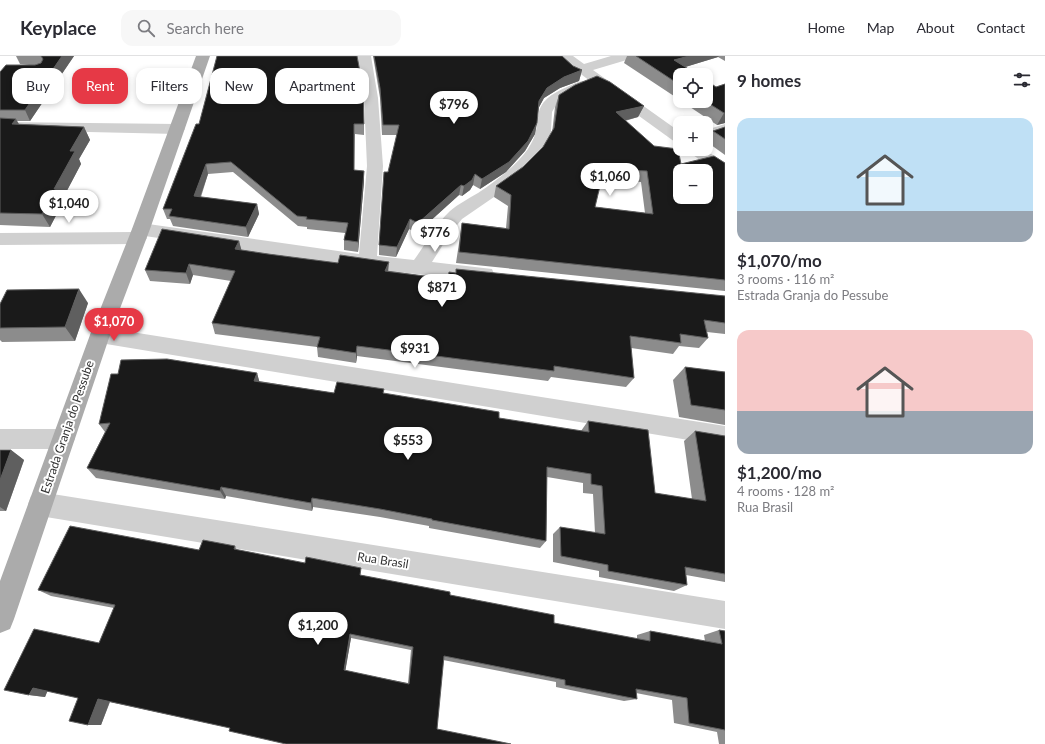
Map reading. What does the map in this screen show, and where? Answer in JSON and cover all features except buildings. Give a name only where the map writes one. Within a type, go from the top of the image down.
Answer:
[{"type":"main road","name":"Estrada Granja do Pessube","points":[[0,619],[100,334],[140,234],[203,56]]},
{"type":"street","points":[[364,56],[371,98],[375,166],[367,262]]},
{"type":"street","points":[[564,56],[673,134]]},
{"type":"street","points":[[582,69],[625,56]]},
{"type":"street","points":[[419,267],[452,219],[490,193],[520,169],[541,141],[545,128],[546,108],[549,103],[565,93],[596,80]]},
{"type":"street","points":[[0,126],[176,129]]},
{"type":"street","points":[[713,132],[725,128]]},
{"type":"street","points":[[704,156],[725,170]]},
{"type":"street","points":[[0,239],[140,234],[367,262],[504,276]]},
{"type":"street","points":[[100,334],[725,436]]},
{"type":"street","points":[[0,439],[63,439]]},
{"type":"street","name":"Rua Brasil","points":[[40,504],[725,615]]}]
